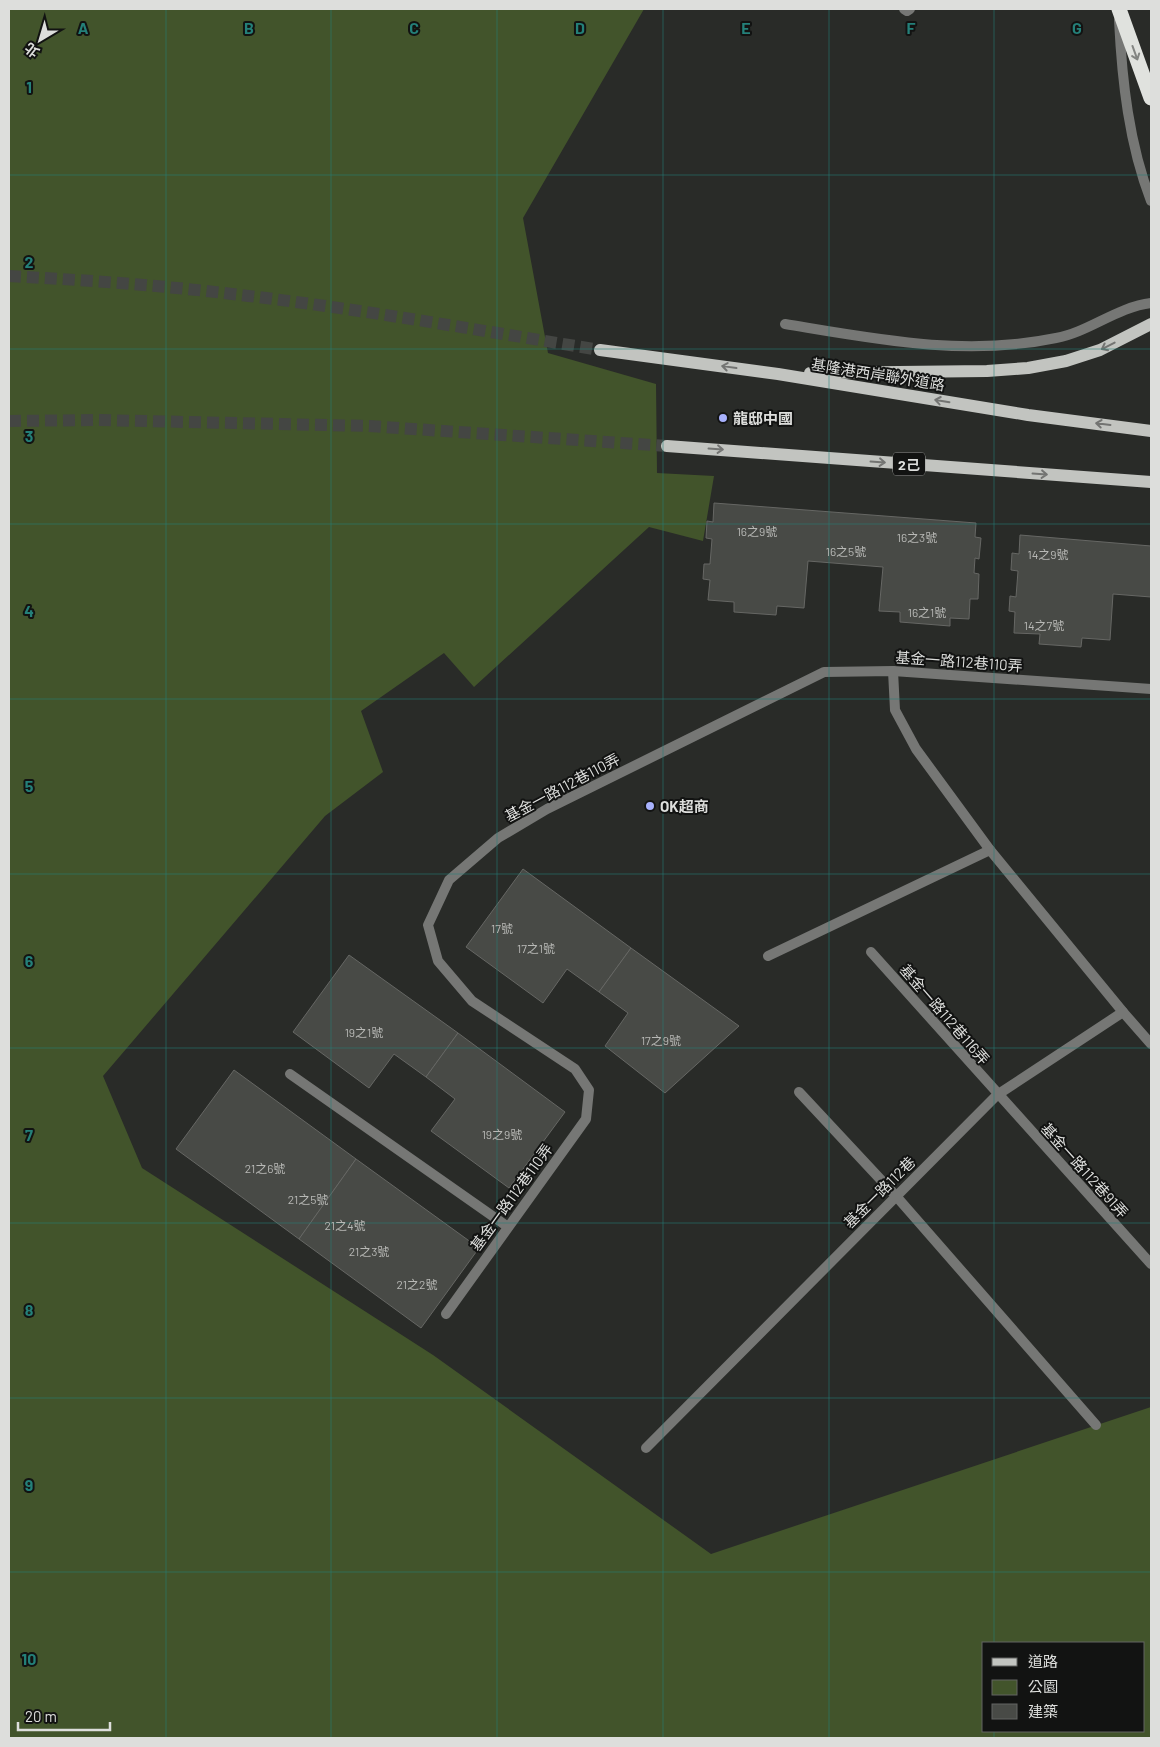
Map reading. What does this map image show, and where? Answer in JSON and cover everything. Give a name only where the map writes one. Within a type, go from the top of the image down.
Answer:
[{"type":"highway","points":[[1119,9],[1151,98]]},
{"type":"main road","points":[[778,374],[987,371],[1028,368],[1066,361],[1100,350],[1151,324]]},
{"type":"main road","name":"基隆港西岸聯外道路","points":[[600,350],[778,374],[1028,415],[1151,431]]},
{"type":"main road","name":"2己","points":[[667,446],[1151,482]]},
{"type":"street","points":[[904,9],[907,11],[910,9]]},
{"type":"street","points":[[1119,9],[1120,49],[1130,126],[1144,182],[1151,201]]},
{"type":"street","points":[[785,324],[904,344],[986,347],[1058,338],[1089,327],[1136,305],[1151,303]]},
{"type":"street","points":[[893,671],[895,710],[916,748],[990,850],[1151,1044]]},
{"type":"street","name":"基金一路112巷110弄","points":[[446,1314],[586,1119],[589,1090],[575,1069],[472,1001],[438,962],[428,925],[449,880],[498,838],[547,809],[824,672],[893,671],[1151,689]]},
{"type":"street","points":[[768,956],[990,850]]},
{"type":"street","name":"基金一路112巷116弄","points":[[871,952],[997,1095]]},
{"type":"street","name":"基金一路112巷","points":[[646,1448],[997,1095],[1123,1012]]},
{"type":"street","points":[[290,1074],[508,1227]]},
{"type":"street","points":[[799,1092],[896,1196],[1096,1425]]},
{"type":"street","name":"基金一路112巷91弄","points":[[997,1095],[1151,1264]]},
{"type":"green space","points":[[9,9],[644,9],[523,218],[548,353],[656,384],[657,473],[714,476],[703,541],[649,527],[474,687],[444,653],[361,711],[383,772],[325,816],[103,1076],[142,1168],[433,1355],[711,1554],[1151,1407],[1151,1738],[9,1738]]},
{"type":"building","points":[[714,503],[976,523],[975,537],[981,538],[979,559],[975,558],[974,573],[979,574],[978,599],[970,599],[969,619],[950,618],[950,626],[900,622],[900,612],[879,611],[883,567],[808,561],[804,608],[777,606],[776,615],[734,612],[734,602],[708,600],[710,580],[703,579],[704,564],[710,564],[712,539],[706,538],[707,521],[713,522]]},
{"type":"building","points":[[1020,535],[1151,546],[1151,597],[1113,594],[1110,640],[1082,638],[1081,647],[1039,644],[1040,634],[1014,633],[1015,612],[1009,611],[1010,596],[1016,597],[1018,571],[1011,570],[1012,553],[1019,554]]},
{"type":"building","points":[[523,869],[631,948],[599,992],[567,969],[543,1003],[466,947]]},
{"type":"building","points":[[631,948],[739,1026],[665,1093],[605,1046],[628,1013],[599,992]]},
{"type":"building","points":[[349,955],[458,1033],[426,1077],[394,1054],[369,1088],[293,1032]]},
{"type":"building","points":[[458,1033],[565,1112],[509,1188],[431,1131],[455,1099],[426,1077]]},
{"type":"building","points":[[234,1070],[356,1159],[299,1239],[176,1149]]},
{"type":"building","points":[[356,1159],[479,1248],[421,1328],[299,1239]]},
{"type":"tunnel","points":[[9,276],[148,285],[278,300],[600,350]]},
{"type":"tunnel","points":[[9,421],[98,420],[369,426],[667,446]]},
{"type":"place","name":"龍邸中國","points":[[723,418]]},
{"type":"place","name":"OK超商","points":[[650,806]]}]
